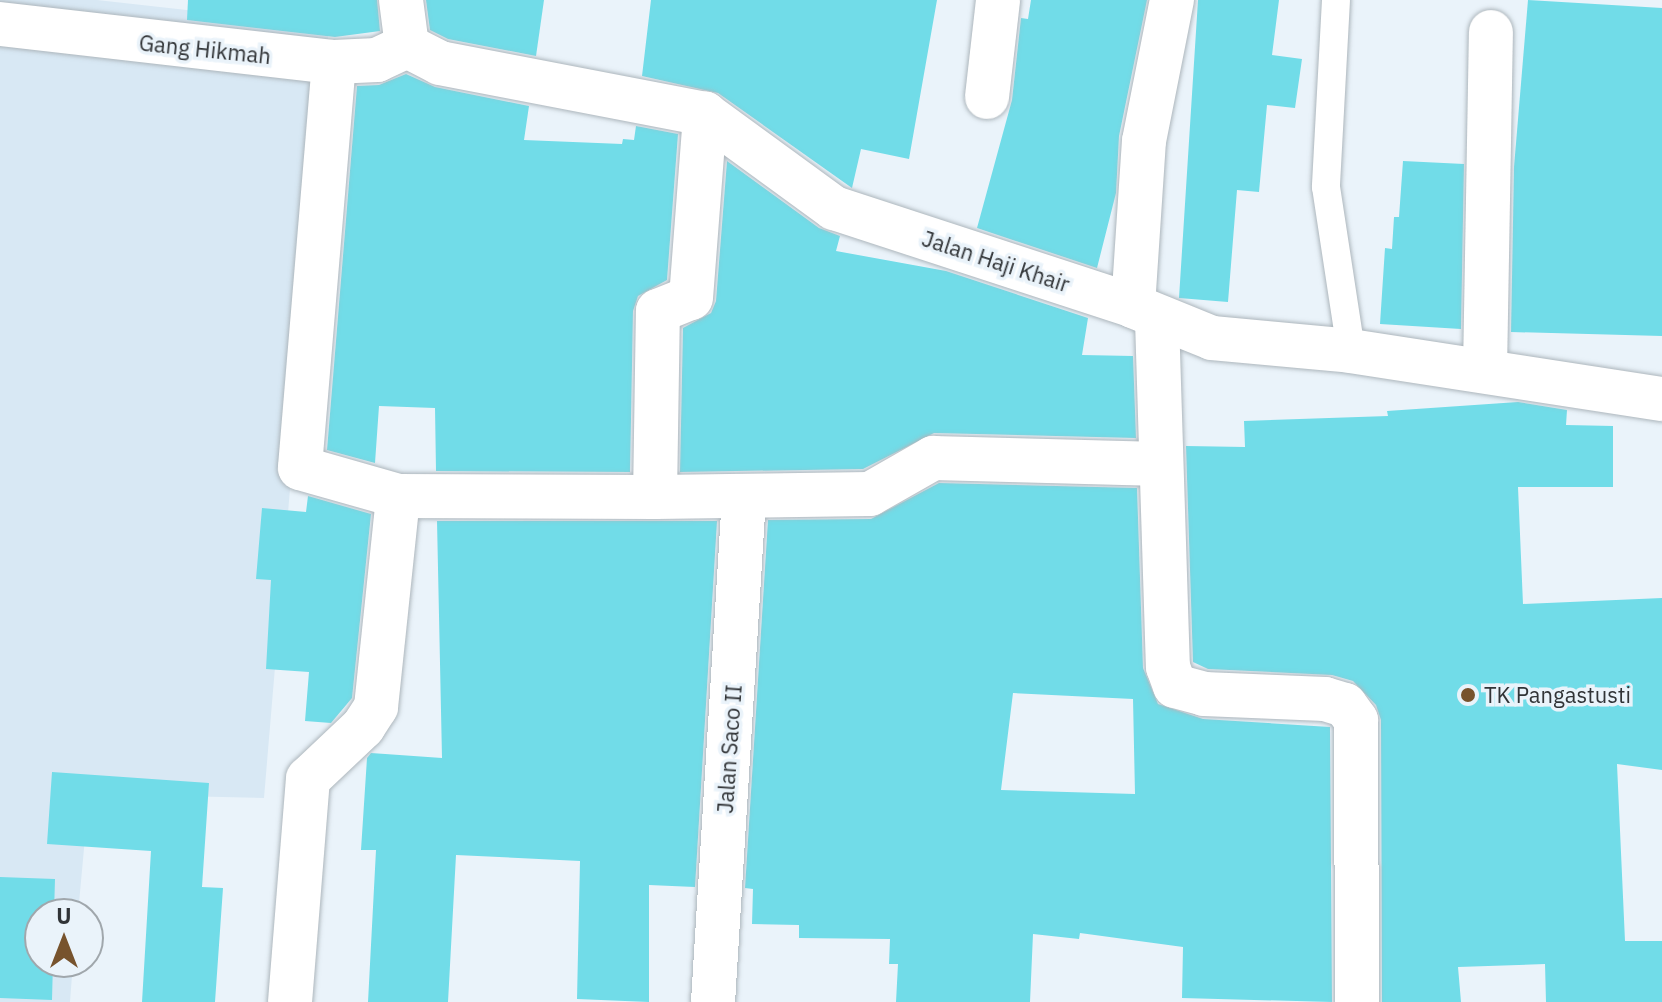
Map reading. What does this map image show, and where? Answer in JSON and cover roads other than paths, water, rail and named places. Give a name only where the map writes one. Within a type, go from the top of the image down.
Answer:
[{"type":"street","points":[[401,0],[407,46]]},
{"type":"street","points":[[987,97],[998,0]]},
{"type":"street","points":[[1172,0],[1144,141],[1145,313],[1161,464],[1168,667],[1175,686],[1204,694],[1325,699],[1345,705],[1356,720],[1357,1002]]},
{"type":"street","name":"Gang Hikmah","points":[[0,24],[334,62],[377,60],[407,46]]},
{"type":"street","points":[[1485,371],[1491,32]]},
{"type":"street","name":"Jalan Haji Khair","points":[[407,46],[440,63],[705,114],[834,208],[1212,338],[1351,351],[1662,399]]},
{"type":"street","points":[[334,62],[300,468],[398,496],[655,497],[870,494],[933,458],[1161,464]]},
{"type":"street","points":[[655,497],[658,311],[691,298],[705,114]]},
{"type":"street","points":[[290,1002],[306,787],[319,763],[363,727],[376,707],[398,496]]},
{"type":"street","name":"Jalan Saco II","points":[[713,1002],[744,496]]},
{"type":"lane","points":[[1336,0],[1326,187],[1351,351]]},
{"type":"place","name":"TK Pangastusti","points":[[1468,695]]}]
